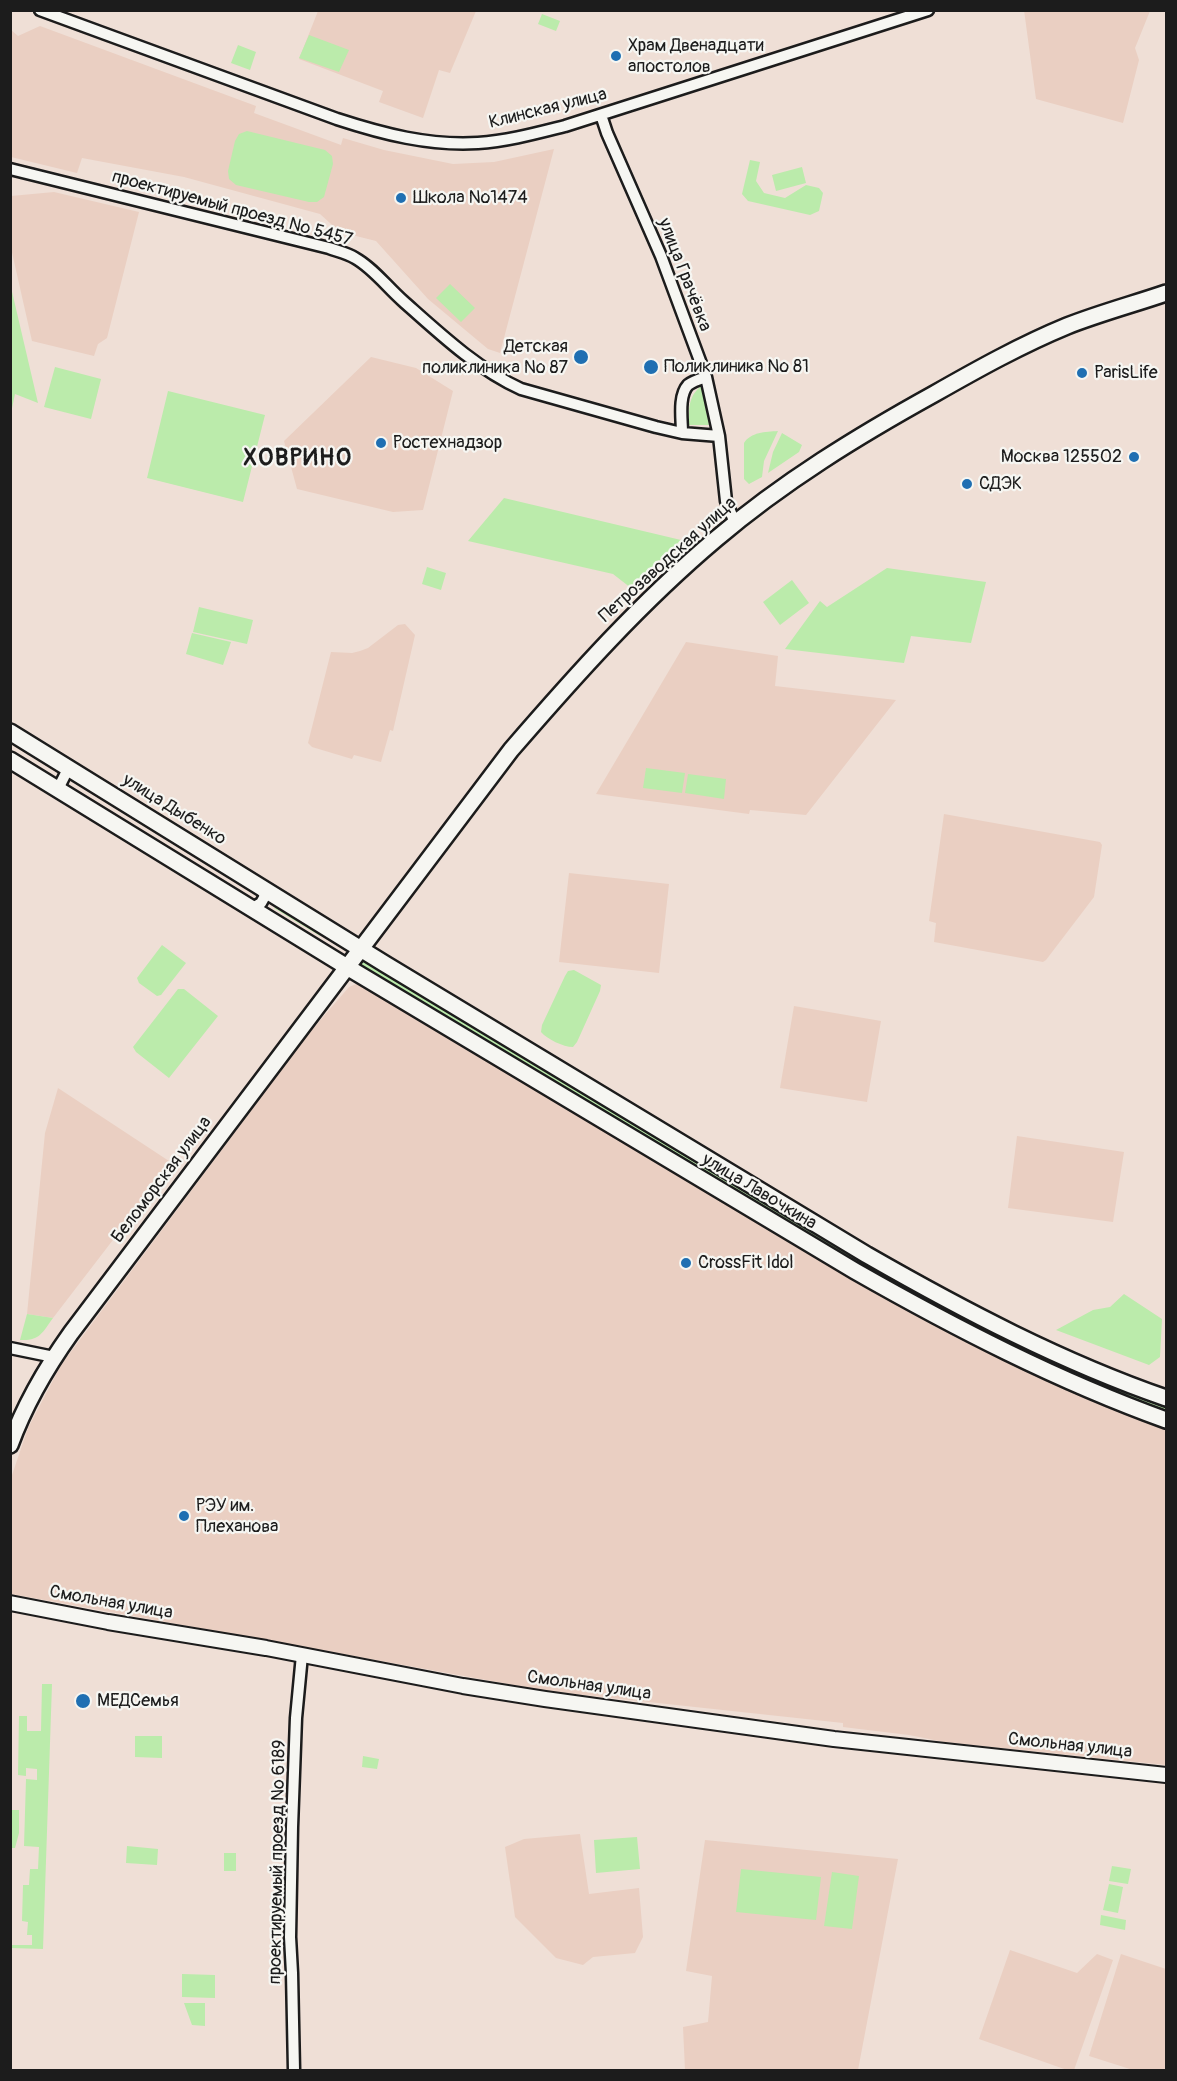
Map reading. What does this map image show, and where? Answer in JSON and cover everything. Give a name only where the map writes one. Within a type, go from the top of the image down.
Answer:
[{"type":"main road","name":"Петрозаводская улица","points":[[361,948],[511,750],[568,684],[627,622],[735,523],[836,451],[1009,352],[1068,326],[1167,293]]},
{"type":"main road","name":"улица Дыбенко","points":[[10,732],[361,948]]},
{"type":"main road","points":[[10,760],[347,967]]},
{"type":"main road","name":"Беломорская улица","points":[[10,1445],[28,1403],[54,1357],[361,948]]},
{"type":"main road","name":"улица Лавочкина","points":[[361,948],[731,1174],[921,1286],[1059,1354],[1167,1398]]},
{"type":"main road","name":"улица Лавочкина","points":[[347,967],[761,1217],[911,1303],[1051,1372],[1130,1407],[1167,1420]]},
{"type":"street","name":"Клинская улица","points":[[40,10],[337,119],[386,135],[417,141],[446,143],[479,143],[514,138],[566,126],[928,10]]},
{"type":"street","name":"улица Грачёвка","points":[[601,115],[661,256],[706,377],[719,436],[726,501],[735,523]]},
{"type":"street","name":"проектируемый проезд № 5457","points":[[10,170],[329,248],[353,257],[367,266],[408,305],[475,362],[504,382],[521,390],[682,433],[719,436]]},
{"type":"street","points":[[682,433],[682,407],[686,387],[706,377]]},
{"type":"street","points":[[58,789],[69,767]]},
{"type":"street","points":[[247,905],[258,906],[264,900],[264,892],[259,885]]},
{"type":"street","points":[[911,1303],[919,1304],[924,1299],[925,1292],[921,1286]]},
{"type":"street","points":[[935,1316],[930,1310],[930,1302],[936,1298],[944,1298]]},
{"type":"street","points":[[10,1348],[54,1357]]},
{"type":"street","name":"Смольная улица","points":[[10,1604],[493,1691],[787,1732],[1167,1775]]},
{"type":"street","name":"проектируемый проезд № 6189","points":[[294,2070],[290,1937],[292,1827],[296,1718],[302,1655]]},
{"type":"shaded area","points":[[1024,10],[1150,11],[1135,48],[1139,60],[1123,123],[1036,99]]},
{"type":"shaded area","points":[[318,11],[476,11],[450,73],[439,70],[423,118],[379,102],[383,91],[299,59]]},
{"type":"shaded area","name":"Школа №1474","points":[[40,26],[256,106],[254,113],[341,145],[343,138],[384,150],[453,164],[494,162],[554,149],[500,353],[488,349],[428,299],[376,241],[340,232],[320,214],[184,177],[82,158],[77,173],[11,157],[10,29],[18,36]]},
{"type":"shaded area","points":[[54,192],[139,212],[107,338],[98,344],[94,356],[32,341],[11,248],[11,196]]},
{"type":"shaded area","points":[[371,357],[416,368],[453,391],[423,510],[393,512],[297,489],[284,441]]},
{"type":"shaded area","points":[[405,624],[415,635],[393,731],[390,730],[381,762],[354,755],[352,759],[312,747],[308,743],[331,652],[352,653],[368,648],[398,625]]},
{"type":"shaded area","points":[[686,642],[778,656],[775,686],[896,700],[806,815],[750,810],[749,814],[596,794]]},
{"type":"shaded area","points":[[944,814],[1100,842],[1102,845],[1094,897],[1046,960],[1043,962],[934,942],[936,923],[929,921]]},
{"type":"shaded area","points":[[569,873],[669,884],[659,973],[559,962]]},
{"type":"shaded area","points":[[361,982],[883,1296],[1023,1369],[1166,1427],[1166,1765],[944,1742],[843,1727],[843,1723],[547,1691],[11,1594],[11,1478],[28,1428],[61,1365],[310,1032],[349,987]]},
{"type":"shaded area","points":[[794,1006],[881,1021],[867,1102],[780,1088]]},
{"type":"shaded area","points":[[58,1088],[172,1163],[53,1318],[27,1314],[45,1133]]},
{"type":"shaded area","points":[[1017,1136],[1124,1152],[1113,1222],[1008,1208]]},
{"type":"shaded area","points":[[580,1834],[589,1894],[639,1888],[643,1937],[635,1953],[593,1957],[583,1965],[556,1958],[515,1917],[505,1847],[524,1839]]},
{"type":"shaded area","points":[[705,1840],[898,1859],[858,2070],[685,2070],[683,2027],[708,2022],[712,1976],[686,1971]]},
{"type":"shaded area","points":[[1010,1950],[1077,1973],[1097,1954],[1113,1960],[1074,2070],[1067,2070],[979,2039]]},
{"type":"shaded area","points":[[1121,1954],[1166,1969],[1166,2070],[1133,2070],[1089,2056]]},
{"type":"green space","points":[[542,14],[560,21],[556,31],[538,24]]},
{"type":"green space","points":[[309,35],[349,50],[339,72],[299,58]]},
{"type":"green space","points":[[238,45],[256,52],[250,70],[231,63]]},
{"type":"green space","points":[[247,131],[325,150],[332,156],[333,164],[324,197],[317,202],[309,202],[236,185],[229,179],[228,171],[235,141],[239,134]]},
{"type":"green space","points":[[750,160],[760,162],[756,181],[764,193],[785,198],[806,185],[819,188],[823,193],[819,211],[810,215],[748,201],[742,194]]},
{"type":"green space","points":[[802,167],[806,183],[776,191],[772,175]]},
{"type":"green space","points":[[10,283],[38,403],[15,394],[11,413]]},
{"type":"green space","points":[[450,284],[475,308],[461,322],[436,298]]},
{"type":"green space","points":[[55,367],[101,379],[91,419],[44,407]]},
{"type":"green space","points":[[701,386],[709,425],[689,425],[691,399]]},
{"type":"green space","points":[[168,391],[265,415],[243,502],[147,478]]},
{"type":"green space","points":[[778,431],[764,461],[762,477],[749,484],[744,479],[744,443],[754,435]]},
{"type":"green space","points":[[782,433],[802,445],[799,452],[768,473],[773,452]]},
{"type":"green space","points":[[504,498],[681,540],[631,588],[613,574],[468,541]]},
{"type":"green space","points":[[427,567],[446,573],[441,590],[422,584]]},
{"type":"green space","points":[[887,568],[986,582],[971,643],[911,636],[904,663],[785,649],[820,601],[827,607]]},
{"type":"green space","points":[[792,580],[809,603],[780,625],[763,602]]},
{"type":"green space","points":[[199,607],[253,620],[247,644],[193,632]]},
{"type":"green space","points":[[192,633],[231,642],[223,665],[186,654]]},
{"type":"green space","points":[[646,768],[685,773],[682,793],[643,788]]},
{"type":"green space","points":[[688,774],[726,779],[724,799],[685,793]]},
{"type":"green space","points":[[277,905],[324,931],[320,936],[274,908]]},
{"type":"green space","points":[[162,945],[186,963],[161,995],[157,996],[139,983],[137,978]]},
{"type":"green space","points":[[361,948],[921,1286],[1166,1398],[1166,1420],[1011,1354],[347,967]]},
{"type":"green space","points":[[574,970],[601,985],[573,1047],[556,1042],[541,1032],[542,1025],[565,976],[568,971]]},
{"type":"green space","points":[[178,989],[184,989],[218,1016],[169,1078],[136,1052],[133,1047]]},
{"type":"green space","points":[[1124,1294],[1162,1319],[1160,1357],[1149,1365],[1056,1330],[1093,1310],[1110,1307]]},
{"type":"green space","points":[[27,1314],[53,1318],[43,1332],[36,1337],[20,1340]]},
{"type":"green space","points":[[42,1684],[52,1684],[43,1949],[11,1948],[11,1945],[32,1945],[32,1935],[27,1935],[28,1922],[22,1921],[23,1885],[29,1885],[30,1869],[38,1869],[39,1847],[24,1846],[26,1779],[37,1780],[37,1769],[26,1768],[26,1776],[18,1775],[19,1716],[27,1716],[27,1731],[41,1731]]},
{"type":"green space","points":[[135,1736],[162,1736],[162,1758],[135,1757]]},
{"type":"green space","points":[[363,1756],[379,1759],[377,1769],[362,1767]]},
{"type":"green space","points":[[11,1810],[19,1810],[19,1833],[15,1848],[11,1848]]},
{"type":"green space","points":[[637,1837],[640,1869],[596,1873],[594,1840]]},
{"type":"green space","points":[[127,1846],[158,1849],[157,1865],[126,1863]]},
{"type":"green space","points":[[224,1853],[236,1853],[236,1871],[224,1871]]},
{"type":"green space","points":[[1112,1866],[1131,1869],[1128,1884],[1109,1881]]},
{"type":"green space","points":[[741,1869],[821,1877],[816,1920],[736,1912]]},
{"type":"green space","points":[[832,1872],[859,1876],[852,1929],[824,1926]]},
{"type":"green space","points":[[1109,1884],[1123,1887],[1118,1913],[1103,1910]]},
{"type":"green space","points":[[1101,1915],[1126,1920],[1125,1930],[1100,1925]]},
{"type":"green space","points":[[182,1974],[215,1975],[215,1998],[182,1997]]},
{"type":"green space","points":[[184,2003],[205,2003],[205,2026],[192,2025]]},
{"type":"place","name":"Храм Двенадцати апостолов","points":[[616,56]]},
{"type":"place","name":"Школа №1474","points":[[401,198]]},
{"type":"place","name":"Детская поликлиника № 87","points":[[581,357]]},
{"type":"place","name":"Поликлиника № 81","points":[[651,367]]},
{"type":"place","name":"ParisLife","points":[[1082,373]]},
{"type":"place","name":"Ростехнадзор","points":[[381,443]]},
{"type":"place","name":"Москва 125502","points":[[1134,457]]},
{"type":"place","name":"СДЭК","points":[[967,484]]},
{"type":"place","name":"CrossFit Idol","points":[[686,1263]]},
{"type":"place","name":"РЭУ им. Плеханова","points":[[184,1516]]},
{"type":"place","name":"МЕДСемья","points":[[83,1701]]},
{"type":"district","name":"ХОВРИНО","points":[[298,459]]}]
